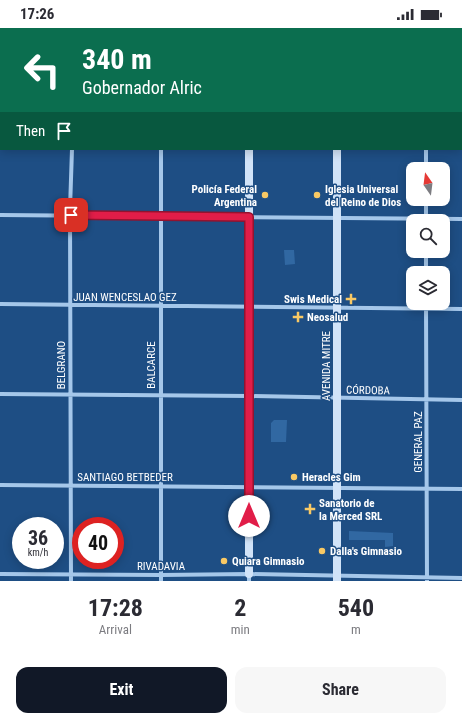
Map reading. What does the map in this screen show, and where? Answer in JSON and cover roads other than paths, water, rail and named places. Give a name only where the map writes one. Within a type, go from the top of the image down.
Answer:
[{"type":"main road","points":[[249,150],[249,578]]},
{"type":"main road","name":"AVENIDA MITRE","points":[[337,150],[337,579]]},
{"type":"street","name":"BELGRANO","points":[[71,581],[70,305],[72,150]]},
{"type":"street","name":"BALCARCE","points":[[161,581],[160,395],[162,150]]},
{"type":"street","points":[[426,150],[426,162]]},
{"type":"street","points":[[0,215],[406,220]]},
{"type":"street","points":[[450,219],[462,219]]},
{"type":"street","name":"JUAN WENCESLAO GEZ","points":[[0,304],[406,308]]},
{"type":"street","name":"JUAN WENCESLAO GEZ","points":[[450,309],[462,309]]},
{"type":"street","name":"GENERAL PAZ","points":[[426,310],[427,579]]},
{"type":"street","name":"CÓRDOBA","points":[[0,394],[249,396],[462,400]]},
{"type":"street","name":"SANTIAGO BETBEDER","points":[[0,485],[462,489]]},
{"type":"street","name":"RIVADAVIA","points":[[0,574],[161,575],[337,579],[462,578]]},
{"type":"place","name":"Policía Federal Argentina","points":[[265,195]]},
{"type":"place","name":"Iglesia Universal del Reino de Dios","points":[[317,195]]},
{"type":"place","name":"Swis Medical","points":[[351,299]]},
{"type":"place","name":"Neosalud","points":[[298,317]]},
{"type":"place","name":"Heracles Gim","points":[[294,477]]},
{"type":"place","name":"Sanatorio de la Merced SRL","points":[[310,509]]},
{"type":"place","name":"Dalla's Gimnasio","points":[[322,551]]},
{"type":"place","name":"Quiara Gimnasio","points":[[224,561]]}]
